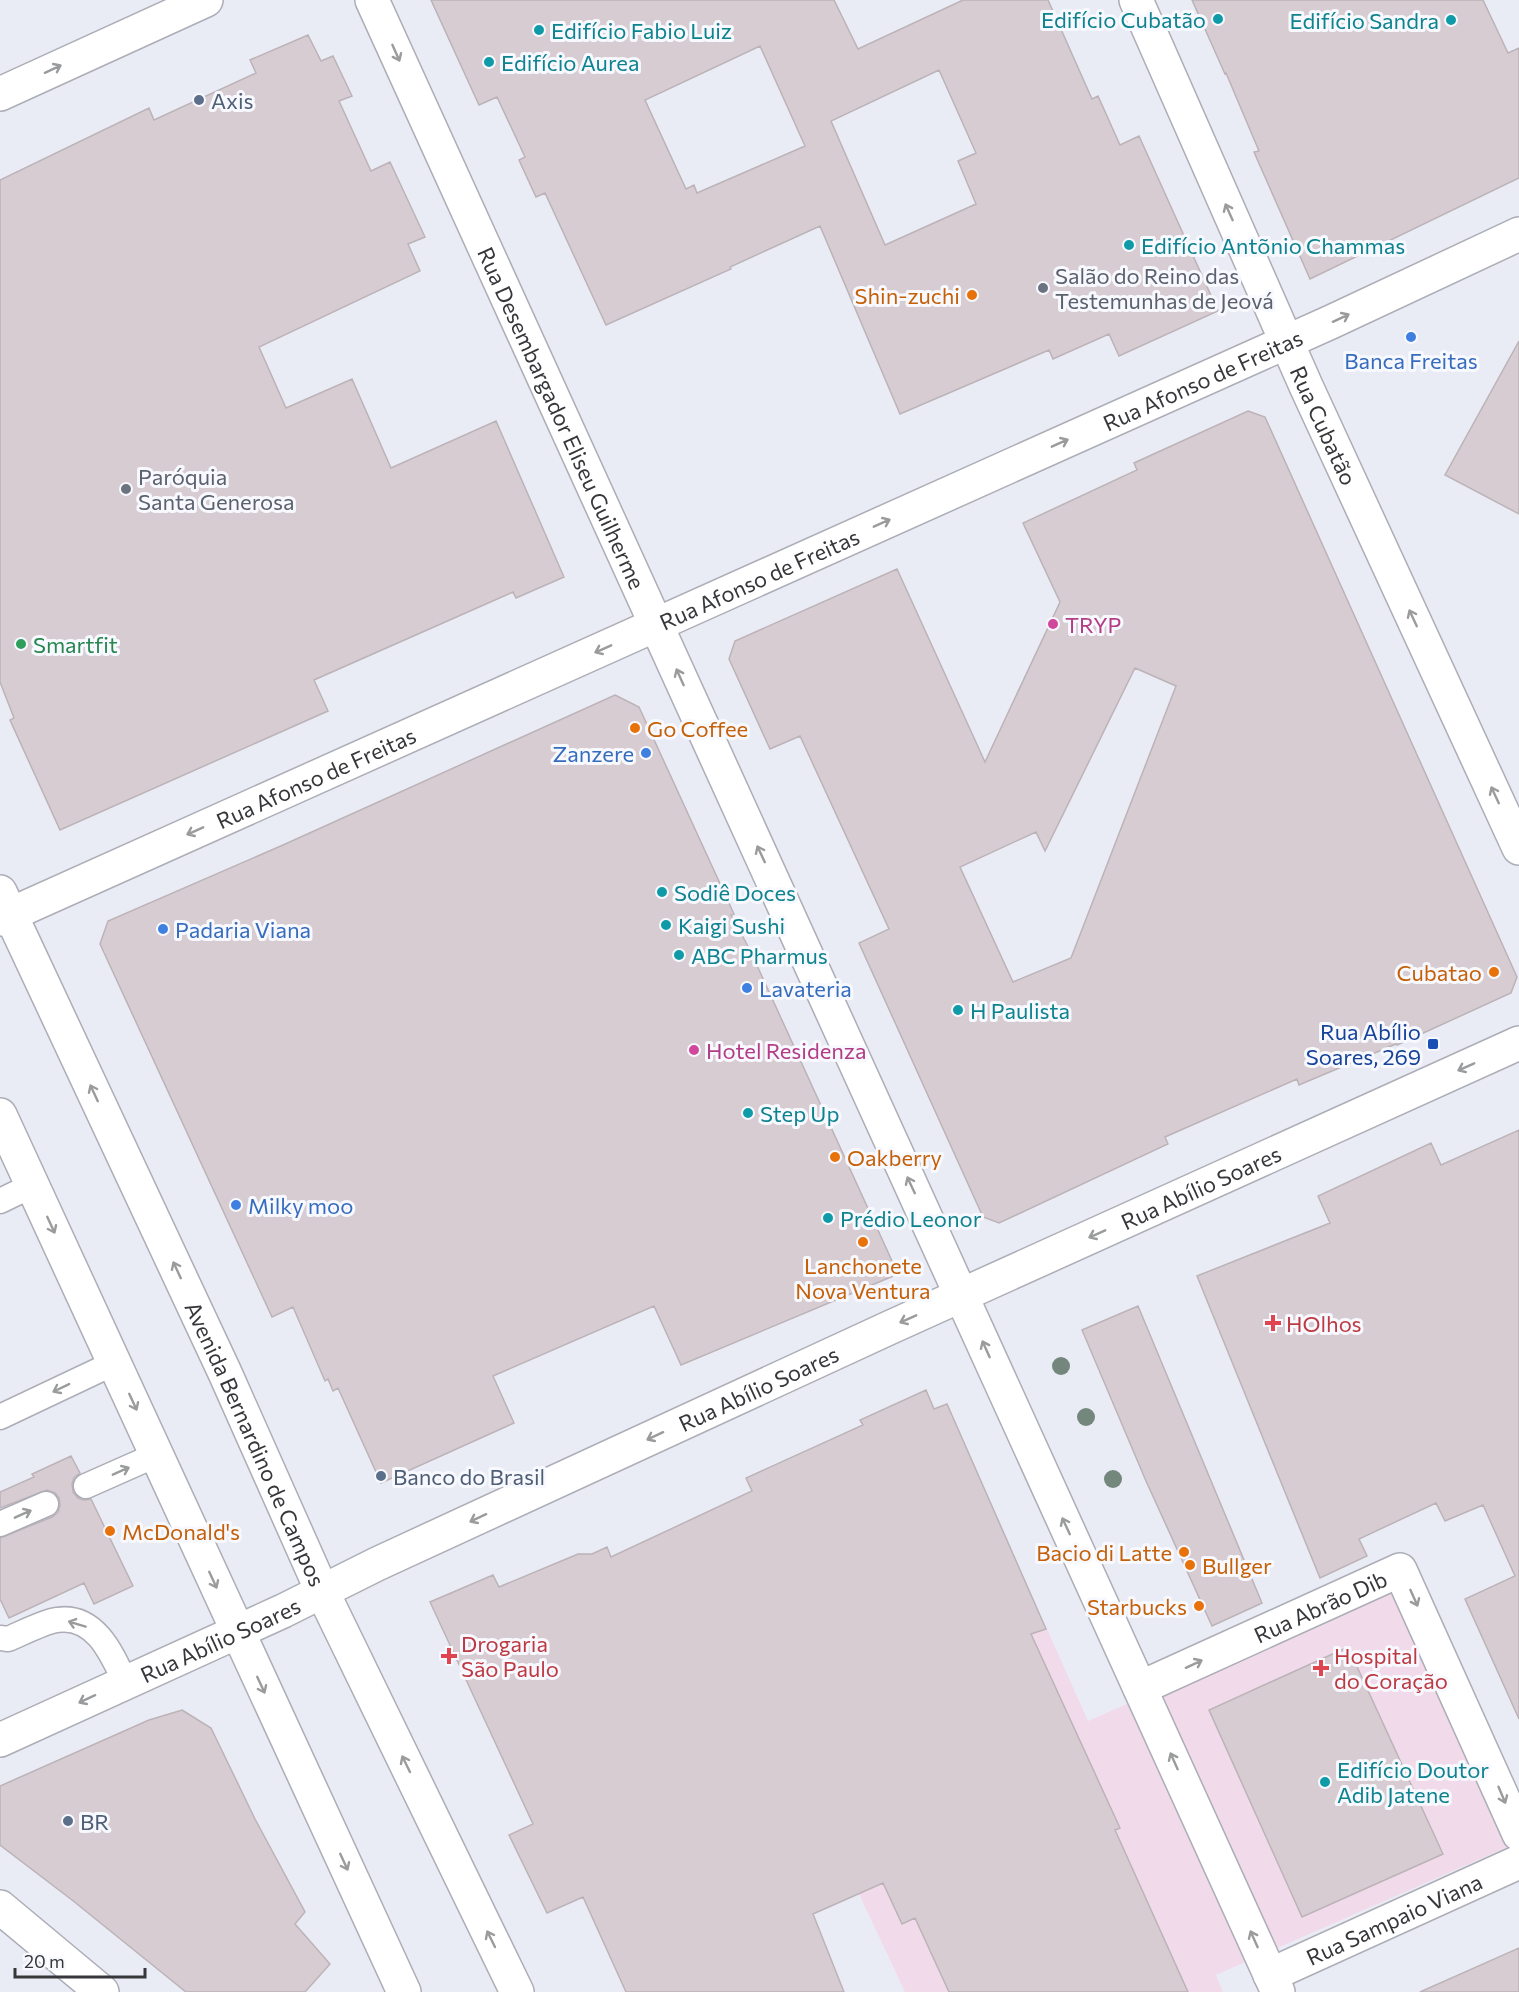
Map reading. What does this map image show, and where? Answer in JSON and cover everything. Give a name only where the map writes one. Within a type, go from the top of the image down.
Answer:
[{"type":"street","points":[[0,94],[206,0]]},
{"type":"street","name":"Rua Desembargador Eliseu Guilherme","points":[[372,0],[1274,1984]]},
{"type":"street","name":"Rua Cubatão","points":[[1136,0],[1287,342],[1519,848]]},
{"type":"street","name":"Rua Afonso de Freitas","points":[[4,908],[656,625],[1287,342],[1519,234]]},
{"type":"street","name":"Avenida Bernardino de Campos","points":[[4,908],[225,1373],[322,1591],[517,1992]]},
{"type":"street","name":"Rua Abílio Soares","points":[[0,1740],[961,1295],[1519,1043]]},
{"type":"street","points":[[0,1115],[404,1992]]},
{"type":"street","name":"Rua Abrão Dib","points":[[1140,1688],[1400,1570],[1519,1834]]},
{"type":"street","name":"Rua Sampaio Viana","points":[[1274,1984],[1519,1862]]},
{"type":"street","points":[[0,1907],[102,1992]]},
{"type":"lane","points":[[0,1201],[33,1185]]},
{"type":"lane","points":[[0,1417],[114,1363]]},
{"type":"lane","points":[[86,1486],[156,1455]]},
{"type":"lane","points":[[0,1524],[46,1504]]},
{"type":"lane","points":[[0,1638],[8,1639],[57,1620],[77,1622],[96,1631],[112,1655],[125,1682]]},
{"type":"shaded area","name":"Hospital do Coração","points":[[926,1390],[934,1409],[947,1404],[1088,1721],[1397,1585],[1512,1845],[1216,1975],[1223,1992],[905,1992],[813,1796],[547,1913],[509,1835],[594,1794],[869,1440],[860,1420]]},
{"type":"building","points":[[431,0],[834,0],[858,49],[963,0],[1048,0],[1092,99],[1098,96],[1120,145],[1139,136],[1218,311],[1119,356],[1109,334],[1053,359],[1049,350],[900,414],[820,226],[606,325],[545,193],[536,197],[519,160],[525,157],[497,97],[479,105]],"holes":[[[760,46],[805,146],[697,193],[694,185],[686,189],[645,100]],[[939,70],[976,153],[958,161],[976,204],[885,245],[831,121]]]},
{"type":"building","points":[[1192,0],[1483,0],[1508,53],[1519,48],[1519,178],[1310,279],[1254,152],[1259,151]]},
{"type":"building","points":[[308,35],[321,61],[333,56],[352,96],[339,101],[371,171],[390,162],[425,237],[408,244],[420,271],[259,347],[286,408],[352,379],[391,468],[496,421],[564,577],[516,598],[513,592],[314,680],[328,711],[60,830],[10,720],[14,718],[0,682],[0,180],[149,108],[154,120],[256,73],[250,60]]},
{"type":"building","points":[[1519,341],[1519,514],[1445,475]]},
{"type":"building","points":[[1248,411],[1265,417],[1517,977],[1511,993],[1397,1045],[1299,1085],[1297,1079],[1165,1137],[1168,1144],[999,1223],[983,1217],[859,943],[889,929],[800,736],[770,749],[729,659],[735,641],[897,569],[985,762],[1060,602],[1023,523],[1137,470],[1134,463]],"holes":[[[1135,668],[1176,686],[1071,958],[1013,982],[960,867],[1036,832],[1045,851]]]},
{"type":"building","points":[[615,695],[639,707],[734,914],[731,915],[749,948],[898,1274],[681,1365],[654,1306],[493,1376],[514,1423],[381,1483],[338,1388],[333,1391],[328,1379],[325,1381],[293,1307],[272,1317],[100,944],[108,921],[283,845]]},
{"type":"building","points":[[1519,1130],[1519,1719],[1465,1599],[1515,1576],[1483,1505],[1445,1521],[1436,1503],[1359,1539],[1367,1556],[1320,1578],[1197,1276],[1330,1223],[1318,1196],[1431,1143],[1441,1165]]},
{"type":"building","points":[[1138,1306],[1262,1603],[1212,1626],[1146,1481],[1082,1330]]},
{"type":"building","points":[[926,1390],[934,1409],[947,1404],[1046,1629],[1031,1634],[1120,1828],[1115,1830],[1188,1992],[949,1992],[915,1918],[902,1924],[883,1883],[813,1914],[844,1992],[626,1992],[583,1897],[547,1913],[509,1835],[533,1824],[430,1602],[493,1575],[499,1587],[578,1554],[592,1554],[607,1547],[611,1557],[752,1491],[746,1478],[863,1425],[860,1420]]},
{"type":"building","points":[[71,1456],[80,1473],[74,1478],[73,1492],[78,1498],[91,1499],[133,1586],[94,1604],[84,1583],[9,1618],[0,1599],[0,1538],[52,1517],[58,1512],[60,1505],[55,1493],[47,1490],[0,1508],[0,1492],[34,1477],[32,1474]]},
{"type":"building","name":"Edifício Doutor Adib Jatene","points":[[1348,1647],[1443,1854],[1302,1917],[1209,1710]]},
{"type":"building","points":[[182,1710],[211,1728],[255,1819],[305,1912],[295,1924],[330,1964],[305,1992],[186,1992],[0,1845],[0,1786],[149,1720]]},
{"type":"building","points":[[1519,1948],[1519,1992],[1420,1992]]},
{"type":"place","name":"Edifício Cubatão","points":[[1218,19]]},
{"type":"place","name":"Edifício Sandra","points":[[1451,20]]},
{"type":"place","name":"Edifício Fabio Luiz","points":[[539,30]]},
{"type":"place","name":"Edifício Aurea","points":[[489,62]]},
{"type":"place","name":"Axis","points":[[199,100]]},
{"type":"place","name":"Edifício Antõnio Chammas","points":[[1129,245]]},
{"type":"place","name":"Salão do Reino das Testemunhas de Jeová","points":[[1043,288]]},
{"type":"place","name":"Shin-zuchi","points":[[972,295]]},
{"type":"place","name":"Banca Freitas","points":[[1411,337]]},
{"type":"place","name":"Paróquia Santa Generosa","points":[[126,489]]},
{"type":"place","name":"TRYP","points":[[1053,624]]},
{"type":"place","name":"Smartfit","points":[[21,644]]},
{"type":"place","name":"Go Coffee","points":[[635,728]]},
{"type":"place","name":"Zanzere","points":[[646,753]]},
{"type":"place","name":"Sodiê Doces","points":[[662,892]]},
{"type":"place","name":"Kaigi Sushi","points":[[666,925]]},
{"type":"place","name":"Padaria Viana","points":[[163,929]]},
{"type":"place","name":"ABC Pharmus","points":[[679,955]]},
{"type":"place","name":"Cubatao","points":[[1494,972]]},
{"type":"place","name":"Lavateria","points":[[747,988]]},
{"type":"place","name":"H Paulista","points":[[958,1010]]},
{"type":"place","name":"Rua Abílio Soares, 269","points":[[1433,1044]]},
{"type":"place","name":"Hotel Residenza","points":[[694,1050]]},
{"type":"place","name":"Step Up","points":[[748,1113]]},
{"type":"place","name":"Oakberry","points":[[835,1157]]},
{"type":"place","name":"Milky moo","points":[[236,1205]]},
{"type":"place","name":"Prédio Leonor","points":[[828,1218]]},
{"type":"place","name":"Lanchonete Nova Ventura","points":[[863,1242]]},
{"type":"place","name":"HOlhos","points":[[1273,1323]]},
{"type":"place","name":"Banco do Brasil","points":[[381,1476]]},
{"type":"place","name":"McDonald's","points":[[110,1531]]},
{"type":"place","name":"Bacio di Latte","points":[[1184,1552]]},
{"type":"place","name":"Bullger","points":[[1190,1565]]},
{"type":"place","name":"Starbucks","points":[[1199,1606]]},
{"type":"place","name":"Drogaria São Paulo","points":[[449,1656]]},
{"type":"place","name":"Hospital do Coração","points":[[1321,1668]]},
{"type":"place","name":"Edifício Doutor Adib Jatene","points":[[1325,1782]]},
{"type":"place","name":"BR","points":[[68,1821]]}]
